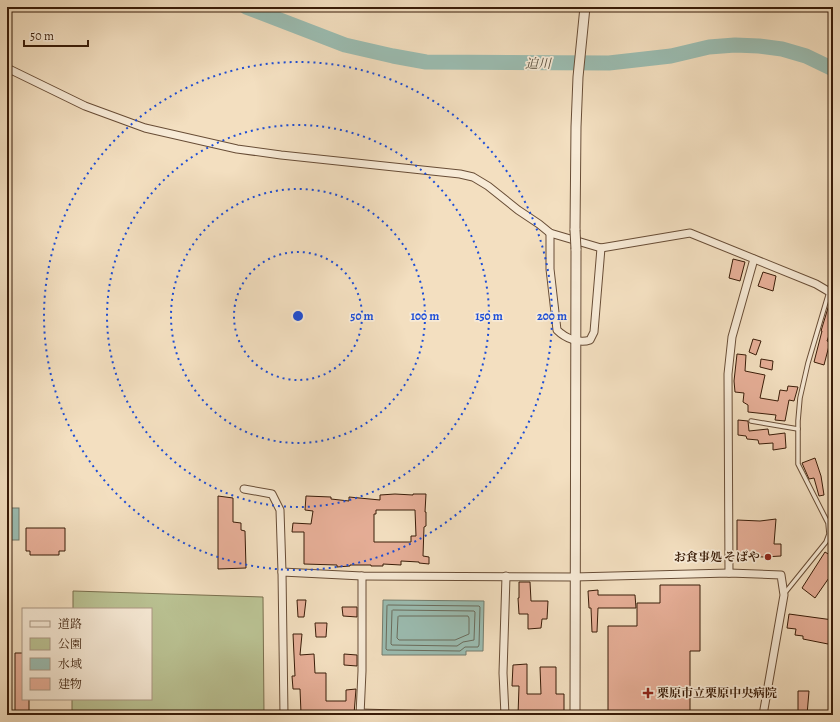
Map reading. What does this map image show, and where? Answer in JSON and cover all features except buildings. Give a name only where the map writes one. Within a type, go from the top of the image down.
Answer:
[{"type":"street","points":[[575,715],[574,577],[576,127],[578,77],[585,7]]},
{"type":"street","points":[[7,68],[85,106],[145,128],[237,149],[460,174],[473,177],[488,186],[550,234],[601,248],[690,233],[816,284],[831,293]]},
{"type":"street","points":[[550,234],[550,269],[557,330],[565,336],[575,340],[586,342],[592,337],[596,317],[601,248]]},
{"type":"street","points":[[729,573],[728,374],[732,337],[754,259]]},
{"type":"street","points":[[244,489],[272,494],[280,510],[284,715]]},
{"type":"street","points":[[282,572],[362,576],[574,577],[729,573],[781,575],[784,594],[763,715]]},
{"type":"street","points":[[362,576],[362,671],[360,714],[438,715]]},
{"type":"street","points":[[505,715],[503,673],[506,576]]},
{"type":"lane","points":[[784,594],[826,542],[829,534],[828,522],[798,464],[798,429],[800,398],[807,370],[831,293]]},
{"type":"lane","points":[[751,421],[798,429]]},
{"type":"green space","points":[[73,591],[263,597],[264,715],[72,715],[72,700],[152,700],[152,608],[73,608]]},
{"type":"water","points":[[7,508],[19,508],[19,540],[7,540]]},
{"type":"water","points":[[383,600],[484,601],[483,651],[466,651],[466,655],[382,655]]},
{"type":"waterway","name":"迫川","points":[[246,7],[345,45],[426,62],[609,63],[671,56],[709,47],[735,45],[782,49],[806,56],[833,69]]},
{"type":"place","name":"お食事処 そばや","points":[[768,557]]},
{"type":"place","name":"栗原市立栗原中央病院","points":[[648,693]]}]
